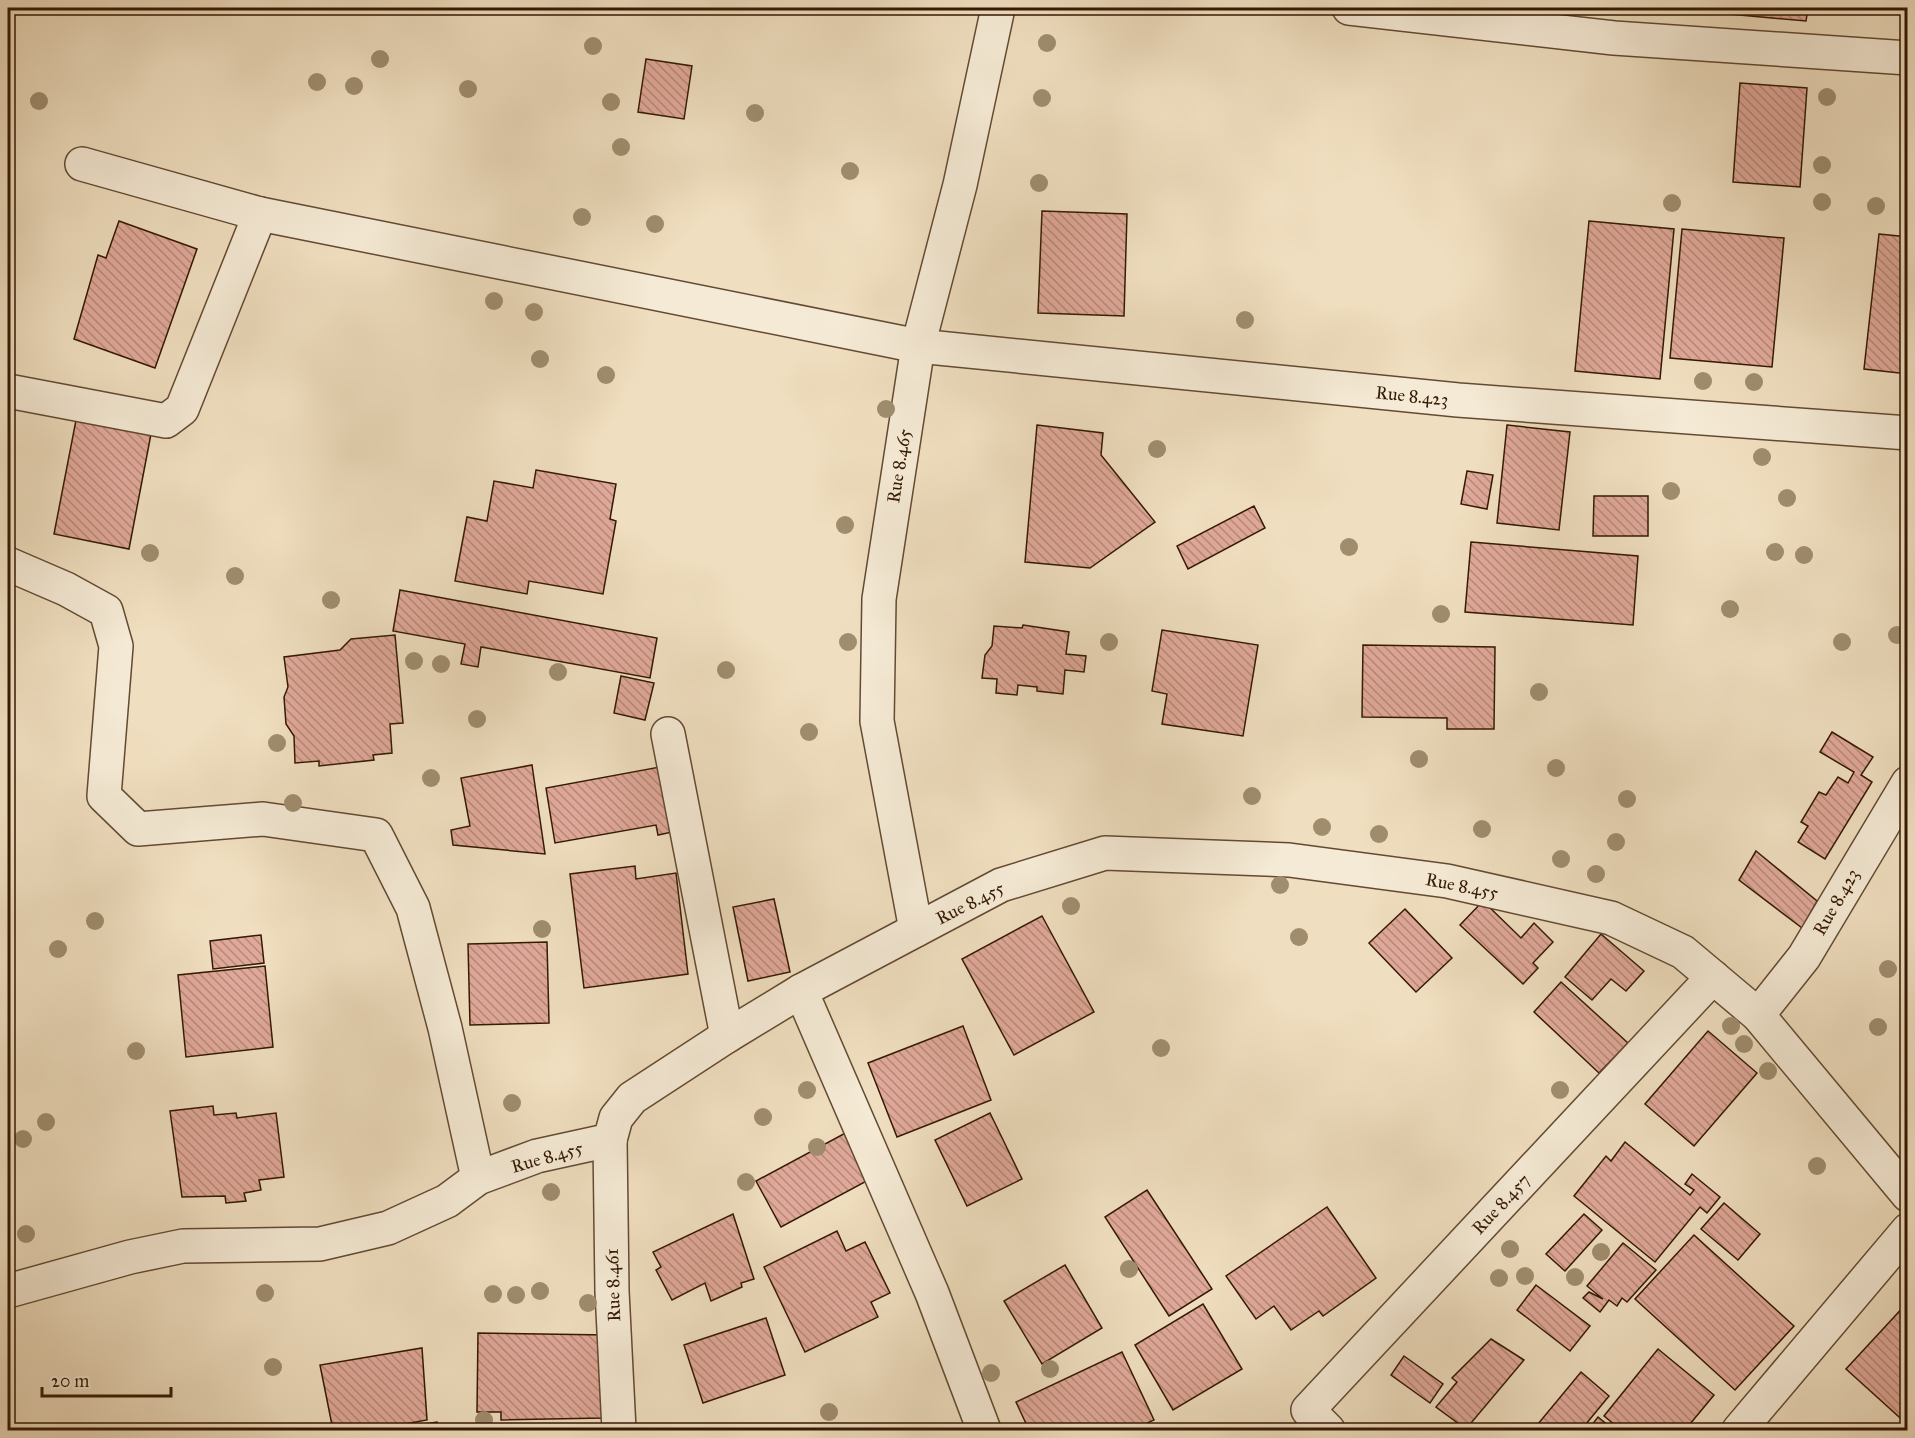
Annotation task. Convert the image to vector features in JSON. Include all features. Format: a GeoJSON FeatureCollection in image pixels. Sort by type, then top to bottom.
{"type":"FeatureCollection","features":[{"type":"Feature","properties":{"kind":"street","name":"Rue 8.465"},"geometry":{"type":"LineString","coordinates":[[916,930],[878,721],[879,599],[918,346],[960,185],[998,8]]}},
{"type":"Feature","properties":{"kind":"street"},"geometry":{"type":"LineString","coordinates":[[1349,8],[1614,38],[1908,58]]}},
{"type":"Feature","properties":{"kind":"street","name":"Rue 8.423"},"geometry":{"type":"LineString","coordinates":[[82,164],[260,214],[918,346],[1458,400],[1908,433]]}},
{"type":"Feature","properties":{"kind":"street"},"geometry":{"type":"LineString","coordinates":[[8,391],[166,421],[182,410],[260,214]]}},
{"type":"Feature","properties":{"kind":"street"},"geometry":{"type":"LineString","coordinates":[[8,564],[66,588],[106,611],[116,646],[104,796],[138,829],[263,819],[376,835],[413,908],[445,1028],[478,1178]]}},
{"type":"Feature","properties":{"kind":"street"},"geometry":{"type":"LineString","coordinates":[[668,734],[727,1036]]}},
{"type":"Feature","properties":{"kind":"street","name":"Rue 8.423"},"geometry":{"type":"LineString","coordinates":[[1758,1015],[1804,957],[1908,783]]}},
{"type":"Feature","properties":{"kind":"street","name":"Rue 8.455"},"geometry":{"type":"LineString","coordinates":[[8,1291],[130,1257],[183,1246],[320,1244],[388,1228],[447,1201],[478,1178],[537,1156],[610,1140],[616,1118],[632,1098],[801,991],[1001,885],[1106,853],[1289,860],[1447,881],[1611,918],[1683,952],[1758,1015],[1908,1195]]}},
{"type":"Feature","properties":{"kind":"street","name":"Rue 8.457"},"geometry":{"type":"LineString","coordinates":[[1328,1431],[1308,1410],[1713,977]]}},
{"type":"Feature","properties":{"kind":"street"},"geometry":{"type":"LineString","coordinates":[[801,991],[932,1293],[984,1431]]}},
{"type":"Feature","properties":{"kind":"street","name":"Rue 8.461"},"geometry":{"type":"LineString","coordinates":[[610,1140],[612,1291],[619,1431]]}},
{"type":"Feature","properties":{"kind":"street"},"geometry":{"type":"LineString","coordinates":[[1739,1431],[1908,1230]]}},
{"type":"Feature","properties":{"kind":"building"},"geometry":{"type":"Polygon","coordinates":[[[1729,8],[1808,8],[1806,21],[1729,14],[1729,8]]]}},
{"type":"Feature","properties":{"kind":"building"},"geometry":{"type":"Polygon","coordinates":[[[646,59],[692,66],[684,119],[638,112],[646,59]]]}},
{"type":"Feature","properties":{"kind":"building"},"geometry":{"type":"Polygon","coordinates":[[[1740,83],[1807,88],[1800,187],[1733,182],[1740,83]]]}},
{"type":"Feature","properties":{"kind":"building"},"geometry":{"type":"Polygon","coordinates":[[[1042,211],[1127,214],[1124,316],[1038,313],[1042,211]]]}},
{"type":"Feature","properties":{"kind":"building"},"geometry":{"type":"Polygon","coordinates":[[[119,221],[197,249],[155,368],[74,339],[98,255],[106,258],[119,221]]]}},
{"type":"Feature","properties":{"kind":"building"},"geometry":{"type":"Polygon","coordinates":[[[1589,221],[1674,229],[1660,379],[1575,371],[1589,221]]]}},
{"type":"Feature","properties":{"kind":"building"},"geometry":{"type":"Polygon","coordinates":[[[1682,229],[1784,238],[1772,367],[1670,358],[1682,229]]]}},
{"type":"Feature","properties":{"kind":"building"},"geometry":{"type":"Polygon","coordinates":[[[1879,234],[1908,237],[1908,374],[1864,369],[1879,234]]]}},
{"type":"Feature","properties":{"kind":"building"},"geometry":{"type":"Polygon","coordinates":[[[76,420],[151,434],[129,549],[54,534],[76,420]]]}},
{"type":"Feature","properties":{"kind":"building"},"geometry":{"type":"Polygon","coordinates":[[[1037,425],[1103,433],[1101,455],[1155,522],[1090,568],[1025,562],[1037,425]]]}},
{"type":"Feature","properties":{"kind":"building"},"geometry":{"type":"Polygon","coordinates":[[[1507,425],[1570,432],[1559,530],[1497,523],[1507,425]]]}},
{"type":"Feature","properties":{"kind":"building"},"geometry":{"type":"Polygon","coordinates":[[[536,470],[616,484],[610,519],[616,521],[603,594],[529,581],[527,594],[455,581],[467,517],[487,521],[494,481],[533,488],[536,470]]]}},
{"type":"Feature","properties":{"kind":"building"},"geometry":{"type":"Polygon","coordinates":[[[1467,471],[1493,475],[1487,509],[1461,504],[1467,471]]]}},
{"type":"Feature","properties":{"kind":"building"},"geometry":{"type":"Polygon","coordinates":[[[1594,496],[1648,496],[1648,536],[1593,536],[1594,496]]]}},
{"type":"Feature","properties":{"kind":"building"},"geometry":{"type":"Polygon","coordinates":[[[1254,506],[1265,528],[1188,569],[1177,546],[1254,506]]]}},
{"type":"Feature","properties":{"kind":"building"},"geometry":{"type":"Polygon","coordinates":[[[1471,542],[1638,556],[1633,625],[1465,612],[1471,542]]]}},
{"type":"Feature","properties":{"kind":"building"},"geometry":{"type":"Polygon","coordinates":[[[400,590],[657,638],[650,678],[481,647],[478,667],[461,664],[465,644],[393,631],[400,590]]]}},
{"type":"Feature","properties":{"kind":"building"},"geometry":{"type":"Polygon","coordinates":[[[1023,625],[1069,632],[1066,654],[1086,656],[1084,672],[1065,670],[1063,694],[1037,691],[1037,687],[1018,685],[1017,695],[996,693],[997,679],[982,678],[985,655],[992,646],[994,626],[1022,628],[1023,625]]]}},
{"type":"Feature","properties":{"kind":"building"},"geometry":{"type":"Polygon","coordinates":[[[1162,630],[1258,645],[1243,736],[1162,724],[1167,694],[1152,691],[1162,630]]]}},
{"type":"Feature","properties":{"kind":"building"},"geometry":{"type":"Polygon","coordinates":[[[395,635],[403,723],[390,724],[392,753],[373,755],[374,760],[319,766],[319,761],[295,763],[294,736],[286,724],[284,697],[288,687],[284,657],[340,650],[351,639],[395,635]]]}},
{"type":"Feature","properties":{"kind":"building"},"geometry":{"type":"Polygon","coordinates":[[[1363,645],[1495,647],[1494,729],[1447,729],[1447,718],[1362,717],[1363,645]]]}},
{"type":"Feature","properties":{"kind":"building"},"geometry":{"type":"Polygon","coordinates":[[[621,676],[654,683],[645,720],[614,713],[621,676]]]}},
{"type":"Feature","properties":{"kind":"building"},"geometry":{"type":"Polygon","coordinates":[[[1832,732],[1873,757],[1861,775],[1872,782],[1825,859],[1798,842],[1808,826],[1801,822],[1819,792],[1826,795],[1838,777],[1848,783],[1854,772],[1820,752],[1832,732]]]}},
{"type":"Feature","properties":{"kind":"building"},"geometry":{"type":"Polygon","coordinates":[[[532,765],[545,854],[453,845],[451,830],[470,826],[461,778],[532,765]]]}},
{"type":"Feature","properties":{"kind":"building"},"geometry":{"type":"Polygon","coordinates":[[[665,766],[677,831],[658,835],[656,825],[555,843],[546,788],[665,766]]]}},
{"type":"Feature","properties":{"kind":"building"},"geometry":{"type":"Polygon","coordinates":[[[1756,851],[1817,901],[1802,928],[1739,880],[1756,851]]]}},
{"type":"Feature","properties":{"kind":"building"},"geometry":{"type":"Polygon","coordinates":[[[635,866],[636,879],[676,873],[688,974],[584,988],[570,874],[635,866]]]}},
{"type":"Feature","properties":{"kind":"building"},"geometry":{"type":"Polygon","coordinates":[[[774,899],[790,972],[748,981],[733,907],[774,899]]]}},
{"type":"Feature","properties":{"kind":"building"},"geometry":{"type":"Polygon","coordinates":[[[1483,901],[1521,938],[1534,923],[1553,942],[1533,963],[1538,968],[1523,984],[1460,925],[1483,901]]]}},
{"type":"Feature","properties":{"kind":"building"},"geometry":{"type":"Polygon","coordinates":[[[1405,909],[1452,958],[1416,992],[1369,943],[1405,909]]]}},
{"type":"Feature","properties":{"kind":"building"},"geometry":{"type":"Polygon","coordinates":[[[1042,916],[1094,1012],[1014,1055],[962,959],[1042,916]]]}},
{"type":"Feature","properties":{"kind":"building"},"geometry":{"type":"Polygon","coordinates":[[[1601,934],[1644,971],[1626,991],[1611,979],[1592,1000],[1565,977],[1601,934]]]}},
{"type":"Feature","properties":{"kind":"building"},"geometry":{"type":"Polygon","coordinates":[[[261,935],[264,963],[213,969],[210,941],[261,935]]]}},
{"type":"Feature","properties":{"kind":"building"},"geometry":{"type":"Polygon","coordinates":[[[547,942],[549,1023],[470,1025],[468,944],[547,942]]]}},
{"type":"Feature","properties":{"kind":"building"},"geometry":{"type":"Polygon","coordinates":[[[265,966],[273,1047],[186,1057],[178,975],[265,966]]]}},
{"type":"Feature","properties":{"kind":"building"},"geometry":{"type":"Polygon","coordinates":[[[1561,982],[1628,1043],[1599,1073],[1534,1012],[1561,982]]]}},
{"type":"Feature","properties":{"kind":"building"},"geometry":{"type":"Polygon","coordinates":[[[963,1026],[991,1100],[897,1137],[868,1063],[963,1026]]]}},
{"type":"Feature","properties":{"kind":"building"},"geometry":{"type":"Polygon","coordinates":[[[1708,1031],[1757,1073],[1694,1146],[1645,1104],[1708,1031]]]}},
{"type":"Feature","properties":{"kind":"building"},"geometry":{"type":"Polygon","coordinates":[[[213,1106],[214,1115],[236,1113],[237,1118],[276,1113],[284,1177],[259,1180],[261,1190],[244,1193],[246,1201],[226,1203],[225,1196],[182,1197],[170,1111],[213,1106]]]}},
{"type":"Feature","properties":{"kind":"building"},"geometry":{"type":"Polygon","coordinates":[[[990,1113],[1022,1179],[967,1206],[935,1140],[990,1113]]]}},
{"type":"Feature","properties":{"kind":"building"},"geometry":{"type":"Polygon","coordinates":[[[851,1130],[876,1176],[781,1227],[756,1181],[851,1130]]]}},
{"type":"Feature","properties":{"kind":"building"},"geometry":{"type":"Polygon","coordinates":[[[1625,1142],[1690,1195],[1694,1190],[1685,1184],[1692,1174],[1720,1197],[1707,1213],[1700,1207],[1655,1262],[1574,1196],[1606,1156],[1611,1161],[1625,1142]]]}},
{"type":"Feature","properties":{"kind":"building"},"geometry":{"type":"Polygon","coordinates":[[[1147,1190],[1212,1289],[1169,1316],[1105,1217],[1147,1190]]]}},
{"type":"Feature","properties":{"kind":"building"},"geometry":{"type":"Polygon","coordinates":[[[1724,1203],[1760,1234],[1738,1260],[1701,1229],[1724,1203]]]}},
{"type":"Feature","properties":{"kind":"building"},"geometry":{"type":"Polygon","coordinates":[[[1327,1207],[1376,1278],[1323,1316],[1319,1311],[1291,1330],[1274,1306],[1256,1319],[1226,1276],[1327,1207]]]}},
{"type":"Feature","properties":{"kind":"building"},"geometry":{"type":"Polygon","coordinates":[[[733,1214],[754,1279],[741,1283],[742,1287],[711,1301],[705,1283],[672,1300],[656,1270],[661,1267],[653,1252],[733,1214]]]}},
{"type":"Feature","properties":{"kind":"building"},"geometry":{"type":"Polygon","coordinates":[[[1584,1214],[1602,1230],[1565,1271],[1546,1254],[1584,1214]]]}},
{"type":"Feature","properties":{"kind":"building"},"geometry":{"type":"Polygon","coordinates":[[[837,1231],[846,1251],[865,1242],[890,1293],[871,1302],[878,1317],[805,1352],[764,1267],[837,1231]]]}},
{"type":"Feature","properties":{"kind":"building"},"geometry":{"type":"Polygon","coordinates":[[[1694,1235],[1794,1326],[1735,1390],[1635,1299],[1694,1235]]]}},
{"type":"Feature","properties":{"kind":"building"},"geometry":{"type":"Polygon","coordinates":[[[1623,1243],[1656,1270],[1627,1302],[1622,1298],[1617,1306],[1609,1300],[1600,1312],[1583,1298],[1589,1292],[1603,1299],[1587,1286],[1623,1243]]]}},
{"type":"Feature","properties":{"kind":"building"},"geometry":{"type":"Polygon","coordinates":[[[1065,1265],[1102,1328],[1042,1364],[1004,1301],[1065,1265]]]}},
{"type":"Feature","properties":{"kind":"building"},"geometry":{"type":"Polygon","coordinates":[[[1536,1285],[1590,1326],[1570,1351],[1517,1310],[1536,1285]]]}},
{"type":"Feature","properties":{"kind":"building"},"geometry":{"type":"Polygon","coordinates":[[[1908,1302],[1908,1425],[1846,1369],[1908,1302]]]}},
{"type":"Feature","properties":{"kind":"building"},"geometry":{"type":"Polygon","coordinates":[[[1203,1304],[1242,1369],[1173,1410],[1135,1345],[1203,1304]]]}},
{"type":"Feature","properties":{"kind":"building"},"geometry":{"type":"Polygon","coordinates":[[[766,1318],[785,1375],[703,1403],[684,1345],[766,1318]]]}},
{"type":"Feature","properties":{"kind":"building"},"geometry":{"type":"Polygon","coordinates":[[[478,1333],[607,1335],[604,1418],[501,1420],[501,1412],[477,1412],[478,1333]]]}},
{"type":"Feature","properties":{"kind":"building"},"geometry":{"type":"Polygon","coordinates":[[[1491,1339],[1524,1360],[1466,1429],[1436,1407],[1457,1382],[1452,1378],[1491,1339]]]}},
{"type":"Feature","properties":{"kind":"building"},"geometry":{"type":"Polygon","coordinates":[[[422,1348],[427,1420],[371,1430],[333,1430],[320,1365],[422,1348]]]}},
{"type":"Feature","properties":{"kind":"building"},"geometry":{"type":"Polygon","coordinates":[[[1658,1349],[1714,1395],[1685,1430],[1621,1430],[1604,1416],[1658,1349]]]}},
{"type":"Feature","properties":{"kind":"building"},"geometry":{"type":"Polygon","coordinates":[[[1122,1352],[1154,1420],[1132,1430],[1029,1430],[1016,1402],[1122,1352]]]}},
{"type":"Feature","properties":{"kind":"building"},"geometry":{"type":"Polygon","coordinates":[[[1404,1356],[1443,1384],[1430,1403],[1391,1375],[1404,1356]]]}},
{"type":"Feature","properties":{"kind":"building"},"geometry":{"type":"Polygon","coordinates":[[[1581,1372],[1609,1396],[1581,1430],[1533,1430],[1581,1372]]]}},
{"type":"Feature","properties":{"kind":"building"},"geometry":{"type":"Polygon","coordinates":[[[1598,1417],[1614,1430],[1588,1430],[1598,1417]]]}},
{"type":"Feature","properties":{"kind":"building"},"geometry":{"type":"Polygon","coordinates":[[[437,1422],[439,1430],[383,1430],[437,1422]]]}}]}
